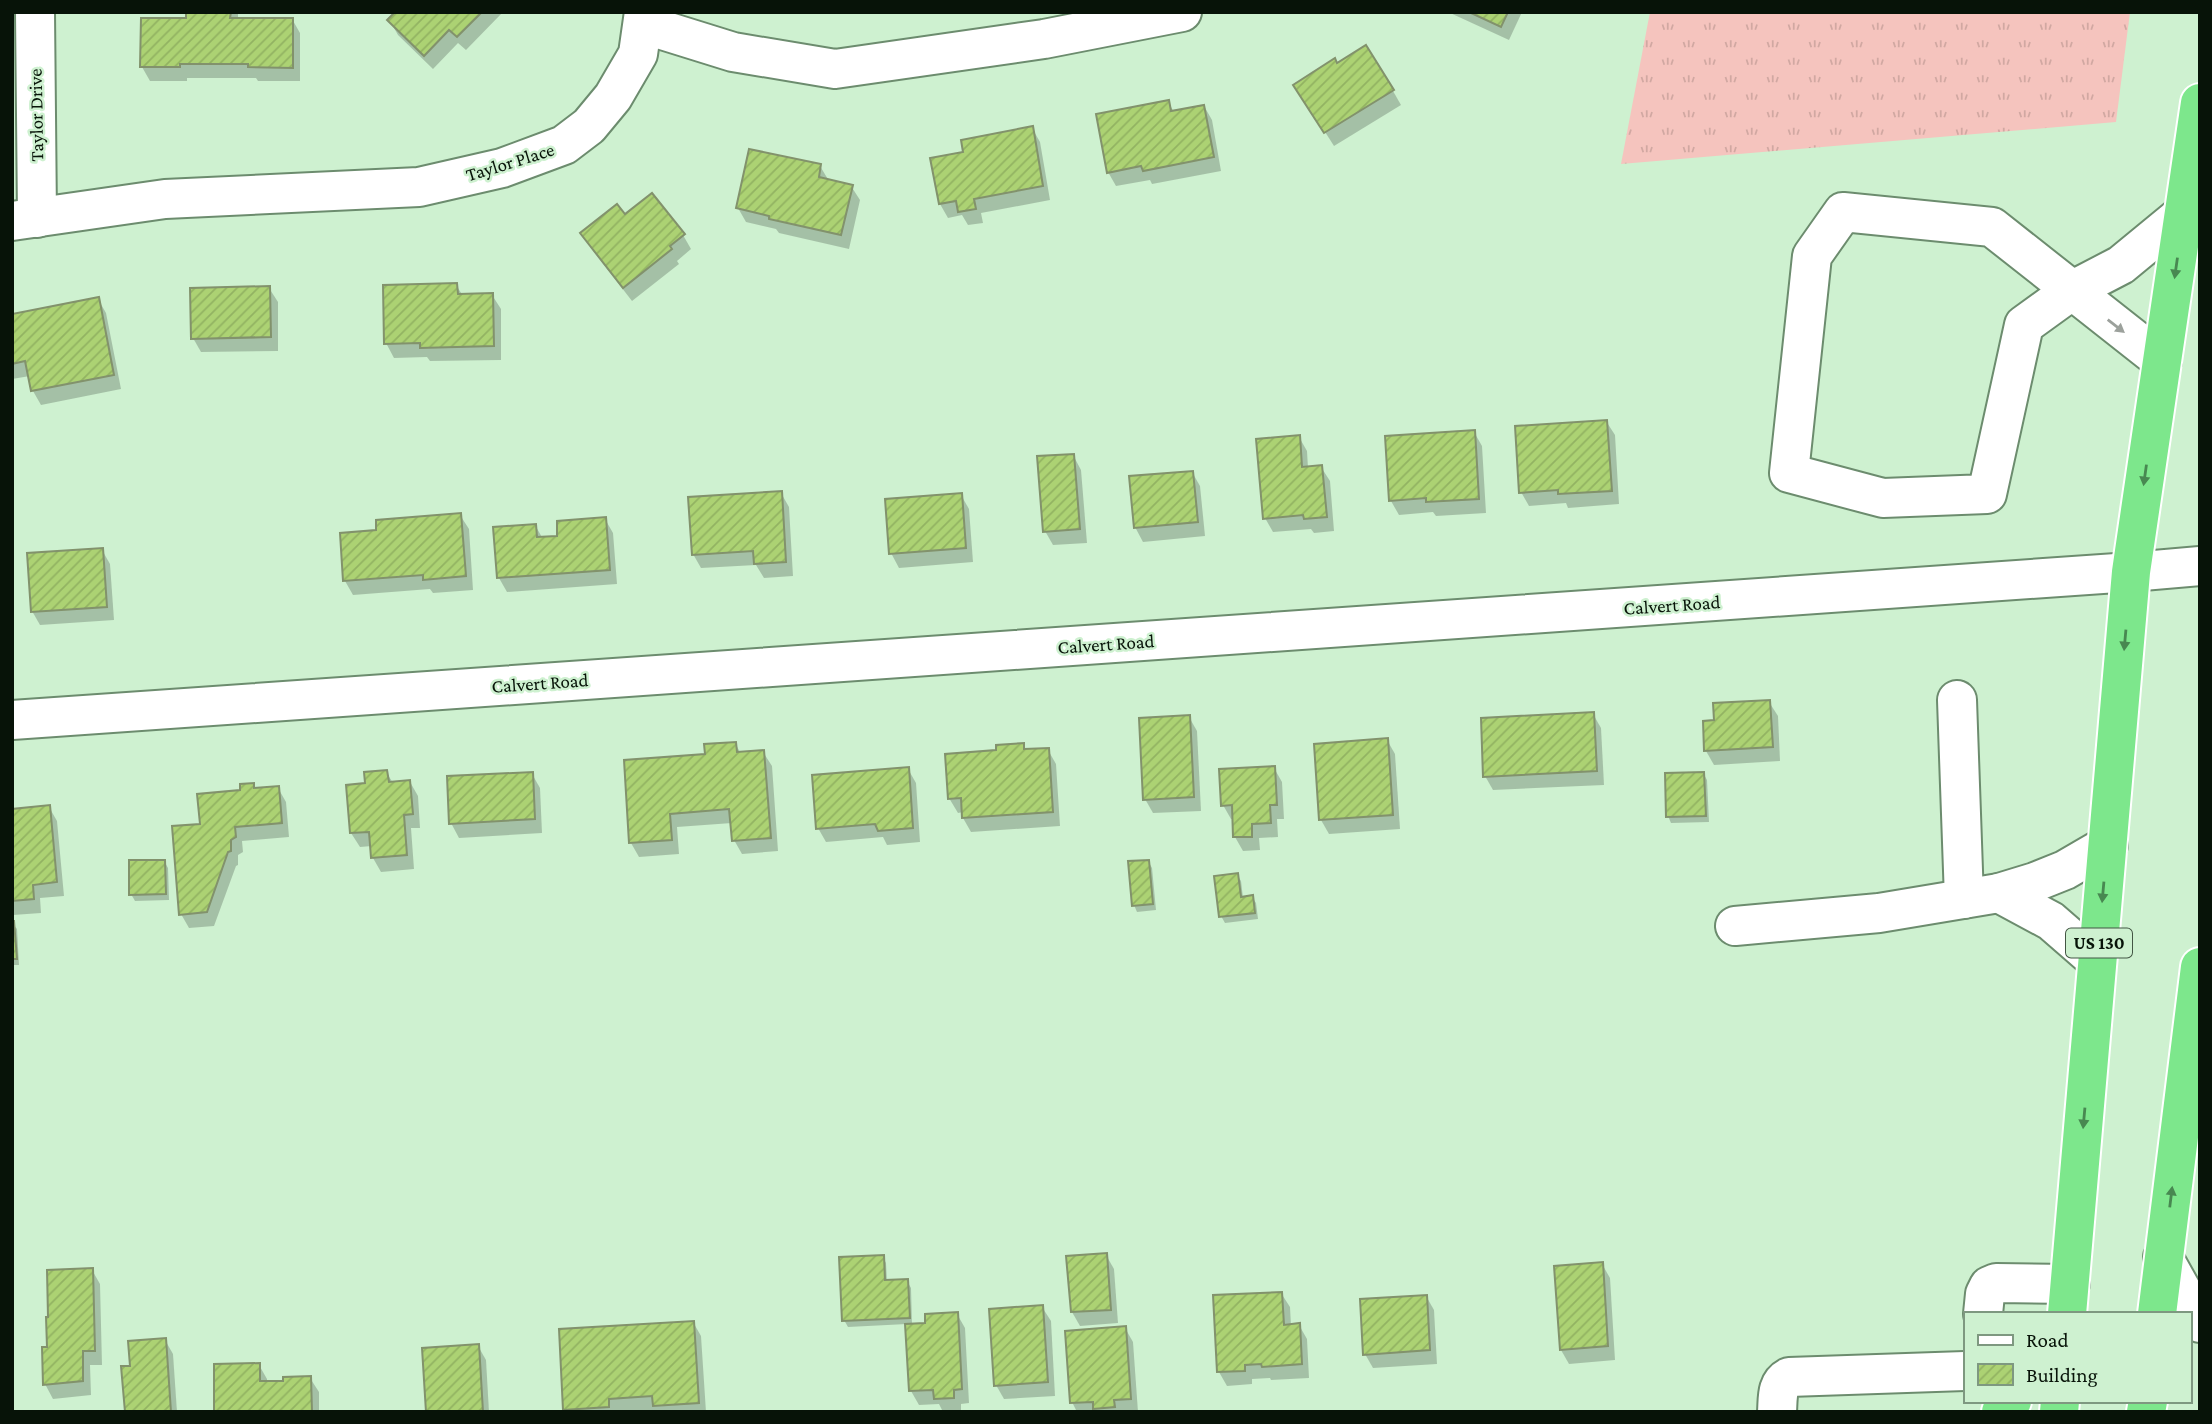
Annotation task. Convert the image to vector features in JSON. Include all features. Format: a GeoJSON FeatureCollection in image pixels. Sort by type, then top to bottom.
{"type":"FeatureCollection","features":[{"type":"Feature","properties":{"kind":"highway","name":"US 130"},"geometry":{"type":"LineString","coordinates":[[2068,1306],[2131,572],[2200,103]]}},
{"type":"Feature","properties":{"kind":"highway"},"geometry":{"type":"LineString","coordinates":[[2157,1312],[2200,967]]}},
{"type":"Feature","properties":{"kind":"street","name":"Taylor Drive"},"geometry":{"type":"LineString","coordinates":[[25,220],[35,12]]}},
{"type":"Feature","properties":{"kind":"street","name":"Taylor Place"},"geometry":{"type":"LineString","coordinates":[[25,220],[165,199],[419,187],[502,168],[564,145],[589,126],[613,97],[638,54],[643,18],[733,52],[835,69],[1044,39],[1181,12]]}},
{"type":"Feature","properties":{"kind":"street"},"geometry":{"type":"LineString","coordinates":[[2162,361],[2071,291],[1992,227],[1843,212],[1812,256],[1789,473],[1883,498],[1987,494],[2024,325],[2071,291],[2121,265],[2183,214]]}},
{"type":"Feature","properties":{"kind":"street","name":"Calvert Road"},"geometry":{"type":"LineString","coordinates":[[12,720],[2200,566]]}},
{"type":"Feature","properties":{"kind":"street"},"geometry":{"type":"LineString","coordinates":[[1957,700],[1982,896]]}},
{"type":"Feature","properties":{"kind":"street"},"geometry":{"type":"LineString","coordinates":[[1735,926],[1879,913],[1982,896],[2035,882],[2065,870],[2108,845]]}},
{"type":"Feature","properties":{"kind":"street"},"geometry":{"type":"LineString","coordinates":[[1982,896],[2051,922],[2097,961]]}},
{"type":"Feature","properties":{"kind":"street"},"geometry":{"type":"LineString","coordinates":[[2163,1256],[2200,1322]]}},
{"type":"Feature","properties":{"kind":"street"},"geometry":{"type":"LineString","coordinates":[[1983,1312],[1985,1294],[1989,1286],[1996,1283],[2068,1306]]}},
{"type":"Feature","properties":{"kind":"street"},"geometry":{"type":"LineString","coordinates":[[1777,1412],[1779,1388],[1783,1380],[1789,1377],[1964,1371]]}},
{"type":"Feature","properties":{"kind":"green space"},"geometry":{"type":"Polygon","coordinates":[[[1650,12],[2130,12],[2116,122],[1621,164],[1650,12]]]}},
{"type":"Feature","properties":{"kind":"building"},"geometry":{"type":"Polygon","coordinates":[[[186,12],[231,12],[230,18],[293,18],[293,68],[248,67],[248,64],[140,67],[141,18],[186,18],[186,12]]]}},
{"type":"Feature","properties":{"kind":"building"},"geometry":{"type":"Polygon","coordinates":[[[395,12],[482,12],[457,37],[449,30],[424,56],[387,20],[395,12]]]}},
{"type":"Feature","properties":{"kind":"building"},"geometry":{"type":"Polygon","coordinates":[[[1469,12],[1508,12],[1501,27],[1469,12]]]}},
{"type":"Feature","properties":{"kind":"building"},"geometry":{"type":"Polygon","coordinates":[[[1366,45],[1394,90],[1324,133],[1293,85],[1335,58],[1337,63],[1366,45]]]}},
{"type":"Feature","properties":{"kind":"building"},"geometry":{"type":"Polygon","coordinates":[[[1169,100],[1171,111],[1204,105],[1214,157],[1143,171],[1141,166],[1107,173],[1096,114],[1169,100]]]}},
{"type":"Feature","properties":{"kind":"building"},"geometry":{"type":"Polygon","coordinates":[[[1033,126],[1043,186],[974,199],[976,209],[958,212],[956,201],[939,204],[930,158],[963,152],[961,140],[1033,126]]]}},
{"type":"Feature","properties":{"kind":"building"},"geometry":{"type":"Polygon","coordinates":[[[749,149],[821,164],[819,177],[853,185],[841,235],[769,219],[769,216],[736,208],[749,149]]]}},
{"type":"Feature","properties":{"kind":"building"},"geometry":{"type":"Polygon","coordinates":[[[652,193],[685,234],[670,246],[672,249],[623,288],[580,233],[617,204],[625,214],[652,193]]]}},
{"type":"Feature","properties":{"kind":"building"},"geometry":{"type":"Polygon","coordinates":[[[457,283],[458,294],[493,293],[494,346],[420,348],[420,343],[384,344],[383,285],[457,283]]]}},
{"type":"Feature","properties":{"kind":"building"},"geometry":{"type":"Polygon","coordinates":[[[270,286],[271,337],[191,339],[190,288],[270,286]]]}},
{"type":"Feature","properties":{"kind":"building"},"geometry":{"type":"Polygon","coordinates":[[[99,297],[114,375],[31,391],[25,361],[12,364],[12,314],[99,297]]]}},
{"type":"Feature","properties":{"kind":"building"},"geometry":{"type":"Polygon","coordinates":[[[1607,420],[1612,491],[1558,494],[1558,490],[1519,493],[1515,426],[1607,420]]]}},
{"type":"Feature","properties":{"kind":"building"},"geometry":{"type":"Polygon","coordinates":[[[1475,430],[1479,499],[1426,502],[1426,498],[1389,501],[1385,436],[1475,430]]]}},
{"type":"Feature","properties":{"kind":"building"},"geometry":{"type":"Polygon","coordinates":[[[1300,435],[1302,467],[1322,465],[1327,517],[1304,519],[1303,515],[1263,519],[1256,439],[1300,435]]]}},
{"type":"Feature","properties":{"kind":"building"},"geometry":{"type":"Polygon","coordinates":[[[1074,454],[1080,529],[1043,532],[1037,456],[1074,454]]]}},
{"type":"Feature","properties":{"kind":"building"},"geometry":{"type":"Polygon","coordinates":[[[1193,471],[1198,522],[1134,528],[1129,476],[1193,471]]]}},
{"type":"Feature","properties":{"kind":"building"},"geometry":{"type":"Polygon","coordinates":[[[782,491],[786,562],[754,564],[753,551],[692,555],[688,497],[782,491]]]}},
{"type":"Feature","properties":{"kind":"building"},"geometry":{"type":"Polygon","coordinates":[[[962,493],[966,548],[889,554],[885,499],[962,493]]]}},
{"type":"Feature","properties":{"kind":"building"},"geometry":{"type":"Polygon","coordinates":[[[461,513],[466,576],[423,580],[423,575],[343,581],[340,533],[376,530],[376,520],[461,513]]]}},
{"type":"Feature","properties":{"kind":"building"},"geometry":{"type":"Polygon","coordinates":[[[606,517],[610,570],[497,578],[493,527],[536,524],[537,537],[557,536],[557,521],[606,517]]]}},
{"type":"Feature","properties":{"kind":"building"},"geometry":{"type":"Polygon","coordinates":[[[103,548],[107,607],[31,612],[27,553],[103,548]]]}},
{"type":"Feature","properties":{"kind":"building"},"geometry":{"type":"Polygon","coordinates":[[[1770,700],[1773,747],[1704,751],[1703,721],[1714,720],[1713,703],[1770,700]]]}},
{"type":"Feature","properties":{"kind":"building"},"geometry":{"type":"Polygon","coordinates":[[[1594,712],[1597,771],[1483,777],[1481,718],[1594,712]]]}},
{"type":"Feature","properties":{"kind":"building"},"geometry":{"type":"Polygon","coordinates":[[[1190,715],[1194,797],[1143,800],[1139,718],[1190,715]]]}},
{"type":"Feature","properties":{"kind":"building"},"geometry":{"type":"Polygon","coordinates":[[[1388,738],[1393,815],[1319,820],[1314,744],[1388,738]]]}},
{"type":"Feature","properties":{"kind":"building"},"geometry":{"type":"Polygon","coordinates":[[[736,742],[737,752],[764,750],[771,838],[732,841],[729,809],[670,814],[672,840],[629,843],[624,760],[705,754],[704,744],[736,742]]]}},
{"type":"Feature","properties":{"kind":"building"},"geometry":{"type":"Polygon","coordinates":[[[1024,743],[1024,749],[1049,748],[1053,812],[962,818],[961,798],[948,799],[945,754],[996,750],[996,745],[1024,743]]]}},
{"type":"Feature","properties":{"kind":"building"},"geometry":{"type":"Polygon","coordinates":[[[1275,766],[1277,805],[1270,805],[1271,823],[1252,824],[1252,837],[1233,837],[1232,805],[1221,806],[1219,769],[1275,766]]]}},
{"type":"Feature","properties":{"kind":"building"},"geometry":{"type":"Polygon","coordinates":[[[909,767],[913,828],[878,831],[875,824],[816,829],[812,775],[909,767]]]}},
{"type":"Feature","properties":{"kind":"building"},"geometry":{"type":"Polygon","coordinates":[[[387,770],[389,782],[410,780],[413,814],[404,815],[407,855],[371,858],[369,832],[350,833],[346,785],[365,783],[364,772],[387,770]]]}},
{"type":"Feature","properties":{"kind":"building"},"geometry":{"type":"Polygon","coordinates":[[[533,772],[535,819],[449,824],[447,776],[533,772]]]}},
{"type":"Feature","properties":{"kind":"building"},"geometry":{"type":"Polygon","coordinates":[[[1704,772],[1706,816],[1666,817],[1665,773],[1704,772]]]}},
{"type":"Feature","properties":{"kind":"building"},"geometry":{"type":"Polygon","coordinates":[[[254,783],[254,788],[279,786],[282,823],[235,827],[236,837],[231,840],[231,851],[228,852],[207,912],[179,915],[172,826],[200,824],[197,794],[240,790],[240,784],[254,783]]]}},
{"type":"Feature","properties":{"kind":"building"},"geometry":{"type":"Polygon","coordinates":[[[50,805],[57,882],[33,885],[34,899],[12,901],[12,809],[50,805]]]}},
{"type":"Feature","properties":{"kind":"building"},"geometry":{"type":"Polygon","coordinates":[[[129,860],[165,860],[166,894],[129,895],[129,860]]]}},
{"type":"Feature","properties":{"kind":"building"},"geometry":{"type":"Polygon","coordinates":[[[1149,860],[1153,904],[1132,906],[1128,861],[1149,860]]]}},
{"type":"Feature","properties":{"kind":"building"},"geometry":{"type":"Polygon","coordinates":[[[1238,873],[1241,897],[1253,895],[1255,913],[1219,917],[1214,876],[1238,873]]]}},
{"type":"Feature","properties":{"kind":"building"},"geometry":{"type":"Polygon","coordinates":[[[14,921],[17,959],[12,959],[14,921]]]}},
{"type":"Feature","properties":{"kind":"building"},"geometry":{"type":"Polygon","coordinates":[[[1107,1253],[1111,1310],[1071,1312],[1066,1256],[1107,1253]]]}},
{"type":"Feature","properties":{"kind":"building"},"geometry":{"type":"Polygon","coordinates":[[[884,1255],[885,1280],[908,1279],[910,1318],[842,1321],[839,1257],[884,1255]]]}},
{"type":"Feature","properties":{"kind":"building"},"geometry":{"type":"Polygon","coordinates":[[[1603,1262],[1608,1346],[1560,1350],[1554,1266],[1603,1262]]]}},
{"type":"Feature","properties":{"kind":"building"},"geometry":{"type":"Polygon","coordinates":[[[93,1268],[95,1351],[83,1351],[83,1381],[43,1385],[42,1347],[47,1347],[47,1270],[93,1268]]]}},
{"type":"Feature","properties":{"kind":"building"},"geometry":{"type":"Polygon","coordinates":[[[1282,1292],[1284,1325],[1300,1323],[1302,1364],[1262,1367],[1261,1364],[1245,1365],[1245,1371],[1217,1372],[1213,1295],[1282,1292]]]}},
{"type":"Feature","properties":{"kind":"building"},"geometry":{"type":"Polygon","coordinates":[[[1427,1295],[1430,1350],[1363,1355],[1360,1299],[1427,1295]]]}},
{"type":"Feature","properties":{"kind":"building"},"geometry":{"type":"Polygon","coordinates":[[[1043,1305],[1048,1382],[994,1386],[989,1309],[1043,1305]]]}},
{"type":"Feature","properties":{"kind":"building"},"geometry":{"type":"Polygon","coordinates":[[[958,1312],[962,1389],[954,1390],[954,1398],[934,1399],[933,1390],[909,1391],[905,1324],[925,1323],[925,1314],[958,1312]]]}},
{"type":"Feature","properties":{"kind":"building"},"geometry":{"type":"Polygon","coordinates":[[[694,1321],[699,1403],[653,1406],[652,1396],[609,1399],[609,1407],[563,1410],[559,1329],[694,1321]]]}},
{"type":"Feature","properties":{"kind":"building"},"geometry":{"type":"Polygon","coordinates":[[[1126,1326],[1131,1399],[1114,1400],[1115,1407],[1093,1409],[1093,1402],[1070,1403],[1065,1331],[1126,1326]]]}},
{"type":"Feature","properties":{"kind":"building"},"geometry":{"type":"Polygon","coordinates":[[[166,1338],[171,1412],[125,1412],[121,1366],[130,1366],[128,1341],[166,1338]]]}},
{"type":"Feature","properties":{"kind":"building"},"geometry":{"type":"Polygon","coordinates":[[[479,1344],[483,1412],[426,1412],[422,1348],[479,1344]]]}},
{"type":"Feature","properties":{"kind":"building"},"geometry":{"type":"Polygon","coordinates":[[[260,1363],[260,1381],[283,1381],[283,1377],[311,1376],[312,1412],[214,1412],[214,1364],[260,1363]]]}}]}
